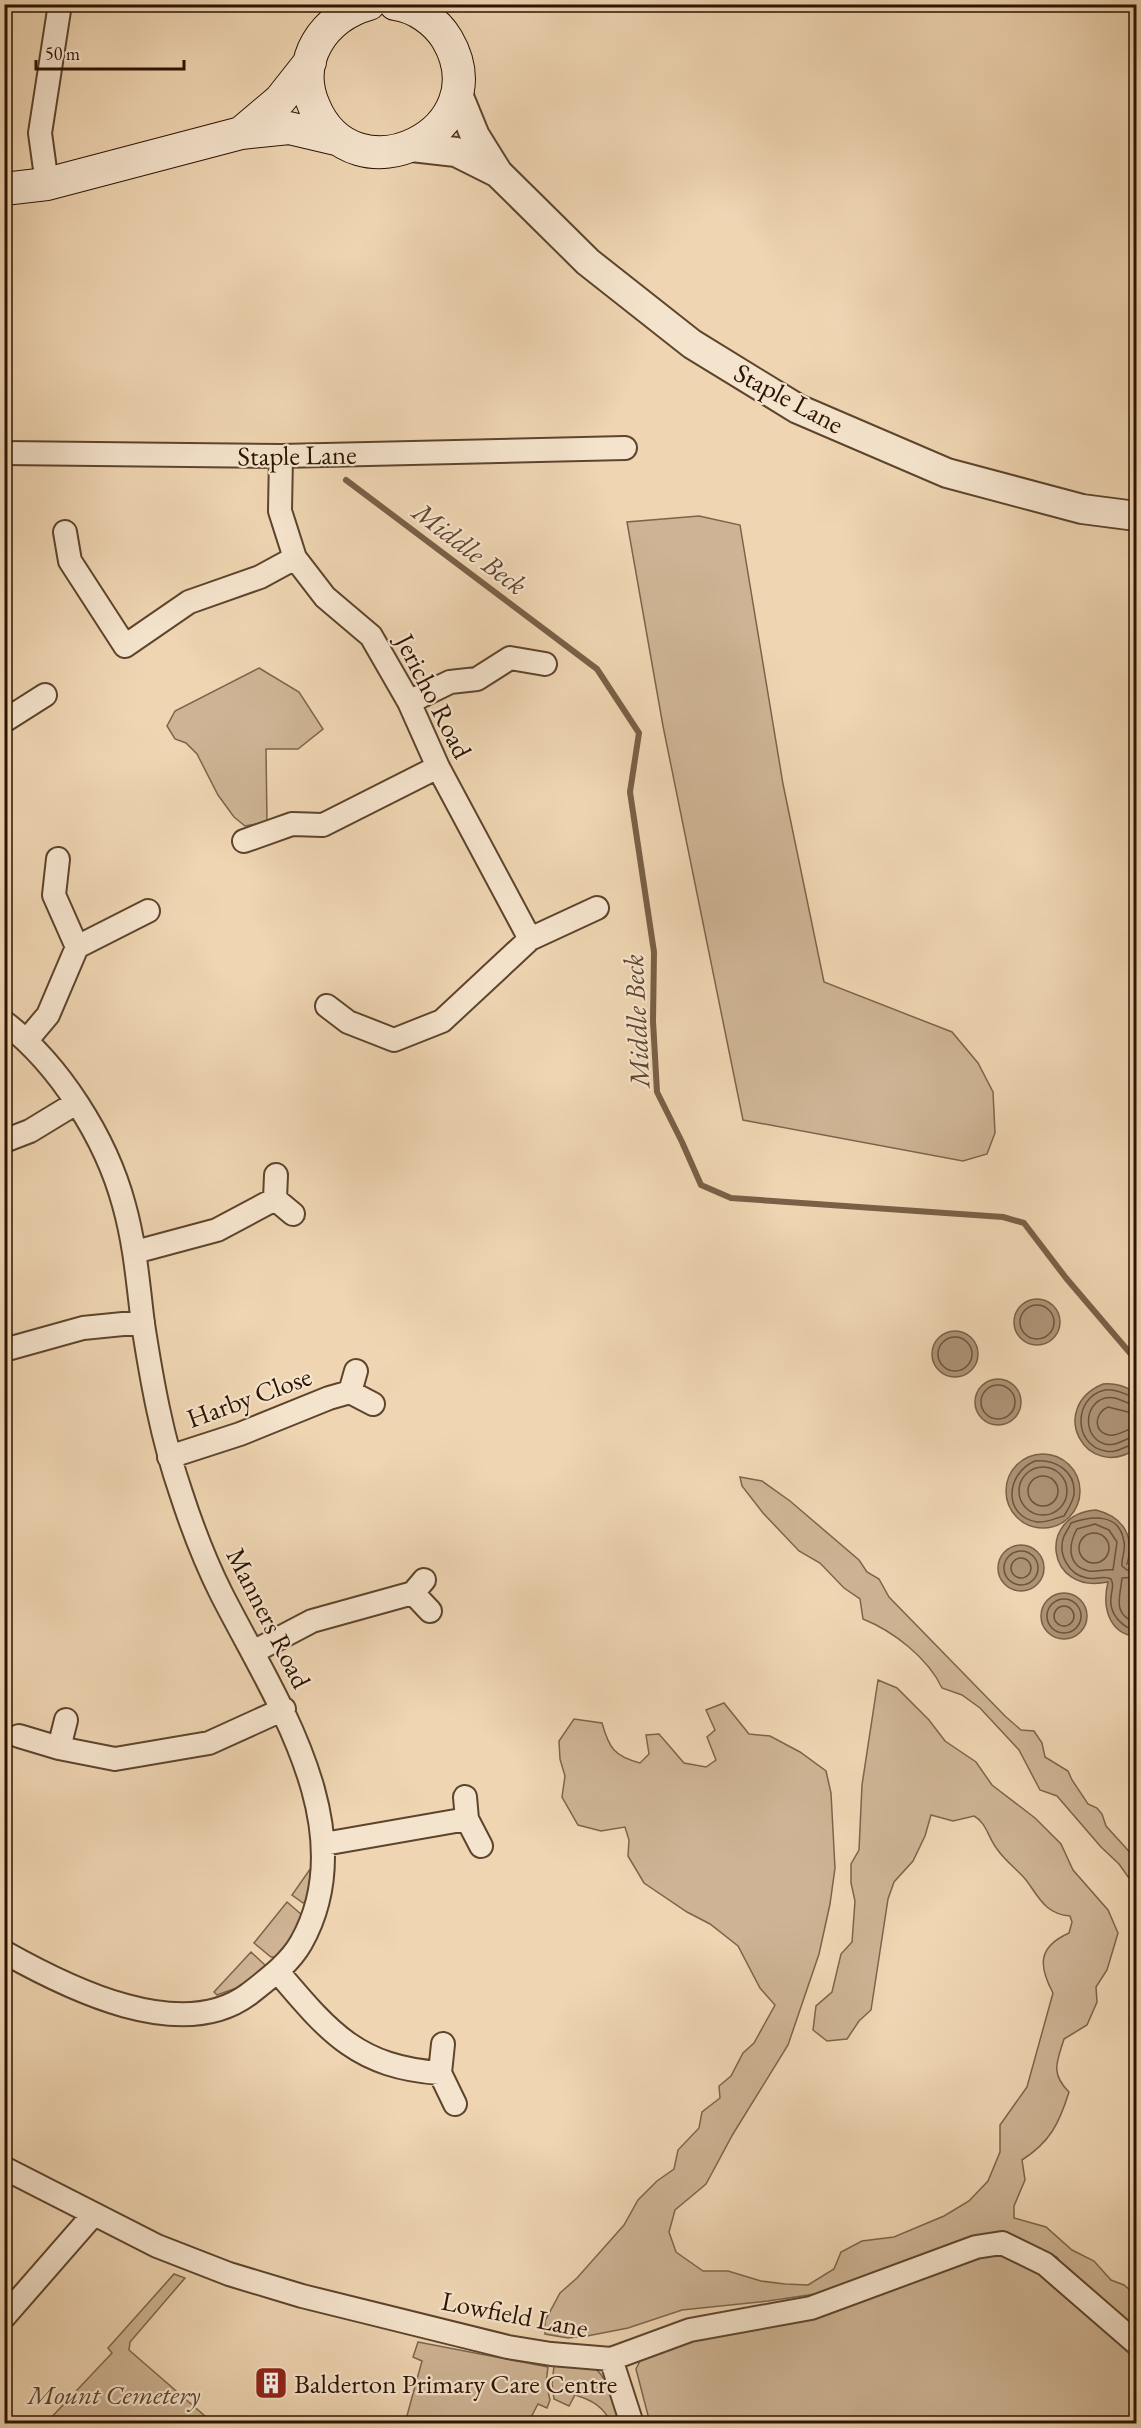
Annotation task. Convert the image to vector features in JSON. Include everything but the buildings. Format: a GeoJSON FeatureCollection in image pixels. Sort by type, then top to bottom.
{"type":"FeatureCollection","features":[{"type":"Feature","properties":{"kind":"main road"},"geometry":{"type":"LineString","coordinates":[[340,140],[320,118],[313,105],[309,91],[310,62],[314,48],[336,14],[343,14],[369,4]]}},
{"type":"Feature","properties":{"kind":"main road"},"geometry":{"type":"LineString","coordinates":[[4,189],[47,184],[241,133],[289,128],[340,140],[368,152],[398,152],[412,147],[437,130],[446,118],[457,92],[457,63],[449,43],[437,26],[406,6]]}},
{"type":"Feature","properties":{"kind":"main road"},"geometry":{"type":"LineString","coordinates":[[241,133],[280,100],[310,62]]}},
{"type":"Feature","properties":{"kind":"street"},"geometry":{"type":"LineString","coordinates":[[47,184],[40,134],[60,4]]}},
{"type":"Feature","properties":{"kind":"street","name":"Staple Lane"},"geometry":{"type":"LineString","coordinates":[[457,92],[475,136],[498,174],[588,262],[692,344],[798,409],[947,473],[1082,509],[1137,516]]}},
{"type":"Feature","properties":{"kind":"street","name":"Staple Lane"},"geometry":{"type":"LineString","coordinates":[[412,147],[456,152],[498,174]]}},
{"type":"Feature","properties":{"kind":"street","name":"Staple Lane"},"geometry":{"type":"LineString","coordinates":[[4,453],[281,456],[625,448]]}},
{"type":"Feature","properties":{"kind":"street","name":"Jericho Road"},"geometry":{"type":"LineString","coordinates":[[281,456],[280,511],[295,558],[325,597],[371,636],[408,702],[438,766],[530,939]]}},
{"type":"Feature","properties":{"kind":"street"},"geometry":{"type":"LineString","coordinates":[[65,532],[70,561],[130,655],[189,602],[260,578],[295,558]]}},
{"type":"Feature","properties":{"kind":"street"},"geometry":{"type":"LineString","coordinates":[[408,702],[450,682],[477,679],[510,657],[545,664]]}},
{"type":"Feature","properties":{"kind":"street"},"geometry":{"type":"LineString","coordinates":[[4,720],[45,695]]}},
{"type":"Feature","properties":{"kind":"street"},"geometry":{"type":"LineString","coordinates":[[244,841],[292,824],[323,825],[438,766]]}},
{"type":"Feature","properties":{"kind":"street"},"geometry":{"type":"LineString","coordinates":[[58,859],[54,895],[77,947]]}},
{"type":"Feature","properties":{"kind":"street"},"geometry":{"type":"LineString","coordinates":[[327,1006],[348,1022],[394,1040],[442,1021],[530,939],[597,908]]}},
{"type":"Feature","properties":{"kind":"street"},"geometry":{"type":"LineString","coordinates":[[27,1040],[48,1015],[77,947],[148,911]]}},
{"type":"Feature","properties":{"kind":"street","name":"Manners Road"},"geometry":{"type":"LineString","coordinates":[[4,1022],[27,1040],[53,1069],[76,1102],[103,1150],[123,1201],[135,1252],[157,1409],[169,1457],[195,1534],[220,1592],[284,1709],[312,1789],[324,1844],[320,1898],[301,1944],[278,1972],[243,1998],[222,2008],[191,2015],[153,2012],[107,2000],[58,1980],[4,1952]]}},
{"type":"Feature","properties":{"kind":"street"},"geometry":{"type":"LineString","coordinates":[[4,1141],[30,1131],[76,1102]]}},
{"type":"Feature","properties":{"kind":"street"},"geometry":{"type":"LineString","coordinates":[[275,1199],[276,1175]]}},
{"type":"Feature","properties":{"kind":"street"},"geometry":{"type":"LineString","coordinates":[[135,1252],[217,1230],[275,1199]]}},
{"type":"Feature","properties":{"kind":"street"},"geometry":{"type":"LineString","coordinates":[[275,1199],[293,1214]]}},
{"type":"Feature","properties":{"kind":"street"},"geometry":{"type":"LineString","coordinates":[[4,1350],[83,1328],[143,1322]]}},
{"type":"Feature","properties":{"kind":"street","name":"Harby Close"},"geometry":{"type":"LineString","coordinates":[[169,1457],[240,1434],[329,1398],[353,1381],[373,1404]]}},
{"type":"Feature","properties":{"kind":"street"},"geometry":{"type":"LineString","coordinates":[[253,1652],[312,1622],[418,1586],[430,1611]]}},
{"type":"Feature","properties":{"kind":"street"},"geometry":{"type":"LineString","coordinates":[[19,1736],[59,1748],[115,1759],[209,1743],[284,1709]]}},
{"type":"Feature","properties":{"kind":"street"},"geometry":{"type":"LineString","coordinates":[[59,1748],[66,1720]]}},
{"type":"Feature","properties":{"kind":"street"},"geometry":{"type":"LineString","coordinates":[[324,1844],[466,1808],[481,1846]]}},
{"type":"Feature","properties":{"kind":"street"},"geometry":{"type":"LineString","coordinates":[[278,1972],[322,2023],[343,2041],[369,2057],[389,2065],[411,2071],[440,2073]]}},
{"type":"Feature","properties":{"kind":"street"},"geometry":{"type":"LineString","coordinates":[[443,2044],[440,2073],[455,2104]]}},
{"type":"Feature","properties":{"kind":"street","name":"Lowfield Lane"},"geometry":{"type":"LineString","coordinates":[[4,2168],[93,2215],[177,2254],[229,2274],[302,2296],[519,2349],[611,2359],[690,2330],[811,2308],[976,2247],[1002,2242],[1045,2264],[1137,2343]]}},
{"type":"Feature","properties":{"kind":"street"},"geometry":{"type":"LineString","coordinates":[[4,2317],[93,2215]]}},
{"type":"Feature","properties":{"kind":"street"},"geometry":{"type":"LineString","coordinates":[[611,2359],[632,2424]]}},
{"type":"Feature","properties":{"kind":"green space"},"geometry":{"type":"Polygon","coordinates":[[[699,516],[740,525],[783,784],[824,982],[952,1032],[978,1063],[993,1092],[995,1133],[987,1154],[963,1161],[743,1120],[663,726],[627,522],[699,516]]]}},
{"type":"Feature","properties":{"kind":"green space"},"geometry":{"type":"Polygon","coordinates":[[[259,668],[299,692],[323,729],[298,749],[266,749],[267,822],[245,826],[234,817],[218,795],[197,754],[186,743],[175,739],[167,726],[175,711],[259,668]]]}},
{"type":"Feature","properties":{"kind":"green space"},"geometry":{"type":"Polygon","coordinates":[[[740,1477],[762,1481],[790,1501],[859,1560],[867,1572],[879,1579],[889,1597],[1005,1716],[1021,1730],[1034,1731],[1042,1743],[1045,1757],[1068,1771],[1088,1804],[1097,1808],[1106,1826],[1136,1859],[1136,1888],[1119,1864],[1101,1847],[1057,1796],[1040,1790],[1019,1750],[980,1708],[962,1695],[942,1688],[919,1656],[897,1638],[863,1619],[860,1599],[844,1588],[820,1563],[799,1551],[763,1513],[742,1486],[740,1477]]]}},
{"type":"Feature","properties":{"kind":"green space"},"geometry":{"type":"Polygon","coordinates":[[[878,1680],[897,1688],[929,1720],[945,1741],[976,1762],[992,1785],[1035,1818],[1061,1844],[1073,1870],[1108,1910],[1118,1933],[1107,1970],[1096,1987],[1097,2002],[1087,2025],[1064,2039],[1057,2061],[1057,2073],[1069,2092],[1057,2123],[1047,2139],[1022,2160],[1025,2180],[1014,2206],[1014,2218],[1046,2227],[1072,2250],[1094,2261],[1111,2280],[1124,2285],[1136,2295],[1136,2332],[1125,2318],[1110,2310],[1068,2274],[1057,2257],[1018,2239],[829,2292],[682,2310],[628,2328],[587,2336],[568,2338],[545,2334],[545,2321],[560,2293],[577,2278],[624,2225],[638,2200],[657,2181],[674,2169],[678,2150],[699,2128],[702,2112],[720,2098],[719,2086],[731,2076],[743,2053],[754,2043],[775,2005],[760,1988],[738,1946],[710,1924],[687,1912],[644,1883],[628,1856],[629,1840],[625,1827],[601,1831],[578,1825],[562,1797],[565,1776],[560,1759],[559,1741],[574,1719],[602,1723],[610,1745],[618,1754],[631,1760],[640,1763],[649,1754],[646,1735],[659,1734],[684,1763],[706,1767],[716,1760],[707,1737],[715,1730],[706,1710],[724,1703],[749,1734],[770,1736],[800,1752],[826,1771],[831,1793],[835,1868],[819,1954],[788,2045],[733,2134],[706,2184],[675,2210],[669,2232],[676,2252],[703,2271],[728,2271],[761,2281],[808,2285],[834,2269],[841,2252],[862,2241],[894,2237],[944,2216],[969,2201],[988,2181],[1000,2152],[1000,2125],[1027,2087],[1053,1993],[1043,1965],[1046,1951],[1051,1944],[1069,1933],[1072,1922],[1070,1916],[1054,1912],[1044,1904],[1026,1880],[1000,1853],[978,1819],[974,1816],[953,1821],[931,1815],[925,1836],[913,1861],[894,1882],[888,1899],[871,2010],[859,2021],[847,2039],[827,2041],[813,2030],[816,2006],[832,1992],[841,1954],[852,1942],[855,1901],[851,1883],[851,1864],[859,1850],[862,1785],[878,1680]]]}},
{"type":"Feature","properties":{"kind":"green space"},"geometry":{"type":"Polygon","coordinates":[[[313,1865],[307,1901],[303,1903],[292,1895],[313,1865]]]}},
{"type":"Feature","properties":{"kind":"green space"},"geometry":{"type":"Polygon","coordinates":[[[287,1902],[302,1915],[301,1923],[277,1957],[271,1957],[254,1943],[287,1902]]]}},
{"type":"Feature","properties":{"kind":"green space"},"geometry":{"type":"Polygon","coordinates":[[[251,1952],[266,1966],[265,1971],[242,1986],[217,1995],[214,1992],[251,1952]]]}},
{"type":"Feature","properties":{"kind":"green space"},"geometry":{"type":"Polygon","coordinates":[[[992,2252],[1016,2258],[1049,2277],[1136,2354],[1136,2423],[650,2423],[636,2369],[641,2359],[659,2351],[992,2252]]]}},
{"type":"Feature","properties":{"kind":"green space","name":"Mount Cemetery"},"geometry":{"type":"Polygon","coordinates":[[[174,2274],[185,2278],[130,2342],[129,2350],[213,2423],[46,2423],[112,2353],[108,2348],[174,2274]]]}},
{"type":"Feature","properties":{"kind":"green space"},"geometry":{"type":"Polygon","coordinates":[[[418,2342],[548,2367],[546,2383],[550,2400],[547,2408],[538,2404],[528,2423],[405,2423],[422,2361],[413,2357],[418,2342]]]}},
{"type":"Feature","properties":{"kind":"green space"},"geometry":{"type":"Polygon","coordinates":[[[554,2366],[584,2366],[598,2371],[610,2393],[619,2423],[611,2423],[601,2408],[581,2397],[575,2395],[569,2406],[554,2399],[552,2384],[554,2366]]]}},
{"type":"Feature","properties":{"kind":"water"},"geometry":{"type":"Polygon","coordinates":[[[1037,1299],[1053,1306],[1060,1322],[1053,1338],[1037,1345],[1021,1338],[1014,1322],[1021,1306],[1037,1299]]]}},
{"type":"Feature","properties":{"kind":"water"},"geometry":{"type":"Polygon","coordinates":[[[955,1331],[971,1338],[978,1354],[971,1370],[955,1377],[939,1370],[932,1354],[939,1338],[955,1331]]]}},
{"type":"Feature","properties":{"kind":"water"},"geometry":{"type":"Polygon","coordinates":[[[998,1379],[1014,1386],[1021,1402],[1014,1418],[998,1425],[982,1418],[975,1402],[982,1386],[998,1379]]]}},
{"type":"Feature","properties":{"kind":"water"},"geometry":{"type":"Polygon","coordinates":[[[1103,1384],[1128,1388],[1136,1393],[1136,1449],[1118,1457],[1102,1456],[1089,1449],[1079,1438],[1075,1424],[1077,1409],[1086,1395],[1103,1384]]]}},
{"type":"Feature","properties":{"kind":"water"},"geometry":{"type":"Polygon","coordinates":[[[1043,1454],[1064,1460],[1074,1470],[1080,1491],[1074,1512],[1064,1522],[1043,1528],[1022,1522],[1012,1512],[1006,1491],[1012,1470],[1022,1460],[1043,1454]]]}},
{"type":"Feature","properties":{"kind":"water"},"geometry":{"type":"Polygon","coordinates":[[[1096,1510],[1106,1513],[1120,1523],[1128,1537],[1127,1564],[1136,1563],[1136,1637],[1119,1630],[1109,1617],[1106,1600],[1108,1582],[1087,1583],[1071,1577],[1061,1566],[1056,1552],[1057,1538],[1064,1525],[1077,1515],[1096,1510]]]}},
{"type":"Feature","properties":{"kind":"water"},"geometry":{"type":"Polygon","coordinates":[[[1021,1545],[1037,1552],[1044,1568],[1037,1584],[1021,1591],[1005,1584],[998,1568],[1005,1552],[1021,1545]]]}},
{"type":"Feature","properties":{"kind":"water"},"geometry":{"type":"Polygon","coordinates":[[[1064,1593],[1073,1594],[1080,1600],[1086,1607],[1086,1625],[1080,1632],[1073,1638],[1064,1639],[1055,1638],[1048,1632],[1042,1625],[1041,1616],[1042,1607],[1048,1600],[1055,1594],[1064,1593]]]}},
{"type":"Feature","properties":{"kind":"waterway","name":"Middle Beck"},"geometry":{"type":"LineString","coordinates":[[346,480],[597,669],[639,733],[630,792],[654,952],[653,1021],[657,1092],[701,1185],[731,1198],[1003,1217],[1024,1223],[1066,1278],[1136,1360]]}},
{"type":"Feature","properties":{"kind":"place","name":"Balderton Primary Care Centre"},"geometry":{"type":"Point","coordinates":[271,2383]}}]}
